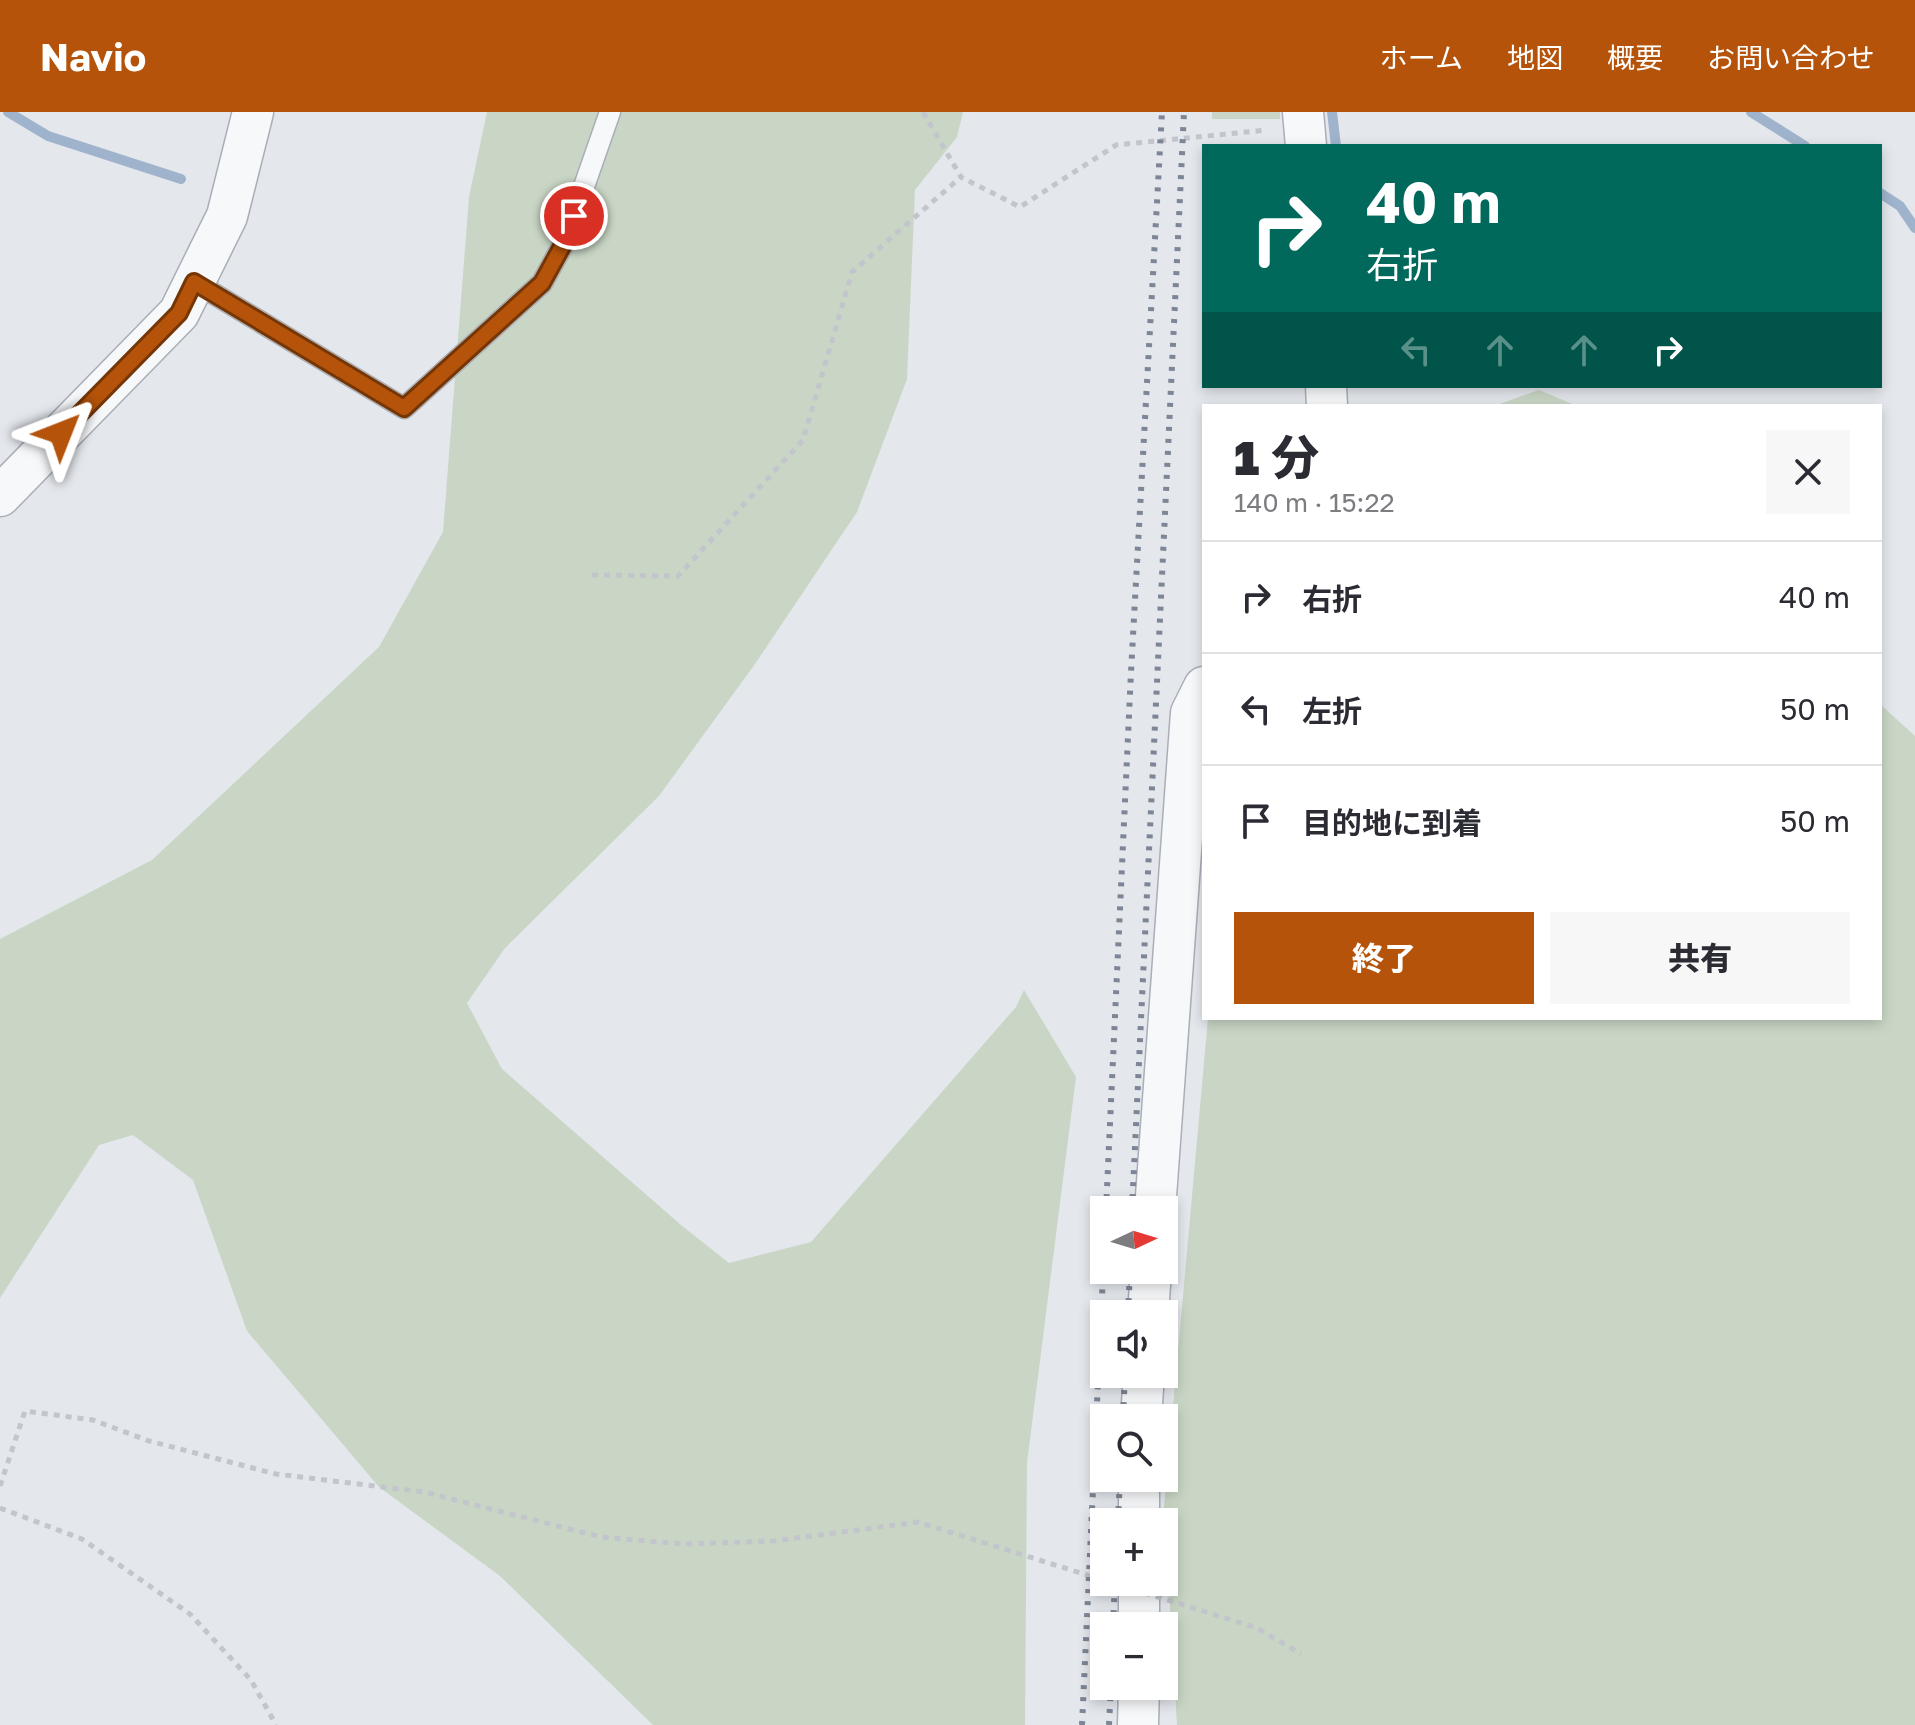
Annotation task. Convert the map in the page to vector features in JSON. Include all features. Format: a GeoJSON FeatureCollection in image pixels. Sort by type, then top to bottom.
{"type":"FeatureCollection","features":[{"type":"Feature","properties":{"kind":"street"},"geometry":{"type":"LineString","coordinates":[[0,496],[179,313],[227,216],[253,112]]}},
{"type":"Feature","properties":{"kind":"street"},"geometry":{"type":"LineString","coordinates":[[1156,1196],[1191,713],[1202,691]]}},
{"type":"Feature","properties":{"kind":"street"},"geometry":{"type":"LineString","coordinates":[[1138,1725],[1139,1700]]}},
{"type":"Feature","properties":{"kind":"lane"},"geometry":{"type":"LineString","coordinates":[[194,282],[404,408],[542,283],[565,241],[610,112]]}},
{"type":"Feature","properties":{"kind":"path"},"geometry":{"type":"LineString","coordinates":[[923,112],[961,177],[1020,207],[1116,145],[1304,128]]}},
{"type":"Feature","properties":{"kind":"path"},"geometry":{"type":"LineString","coordinates":[[592,575],[678,576],[803,440],[852,272],[961,177]]}},
{"type":"Feature","properties":{"kind":"path"},"geometry":{"type":"LineString","coordinates":[[0,1486],[25,1411],[93,1420],[149,1441],[276,1474],[424,1492],[601,1537],[684,1544],[774,1541],[918,1522],[1090,1576]]}},
{"type":"Feature","properties":{"kind":"path"},"geometry":{"type":"LineString","coordinates":[[0,1508],[82,1539],[190,1614],[251,1680],[276,1725]]}},
{"type":"Feature","properties":{"kind":"path"},"geometry":{"type":"LineString","coordinates":[[1155,1596],[1257,1628],[1301,1654]]}},
{"type":"Feature","properties":{"kind":"green space"},"geometry":{"type":"Polygon","coordinates":[[[487,112],[963,112],[957,137],[915,190],[907,379],[857,512],[755,664],[659,796],[505,948],[467,1003],[502,1069],[729,1263],[811,1242],[1016,1007],[1024,990],[1076,1077],[1027,1463],[1025,1725],[653,1725],[500,1576],[379,1487],[247,1331],[193,1180],[133,1135],[99,1145],[0,1298],[0,939],[152,860],[379,647],[443,532],[469,197],[487,112]]]}},
{"type":"Feature","properties":{"kind":"green space"},"geometry":{"type":"Polygon","coordinates":[[[1212,112],[1280,112],[1280,119],[1212,119],[1212,112]]]}},
{"type":"Feature","properties":{"kind":"green space"},"geometry":{"type":"Polygon","coordinates":[[[1539,390],[1572,404],[1500,404],[1539,390]]]}},
{"type":"Feature","properties":{"kind":"green space"},"geometry":{"type":"Polygon","coordinates":[[[1882,706],[1915,736],[1915,1725],[1177,1725],[1178,1612],[1170,1612],[1169,1596],[1178,1596],[1178,1508],[1164,1508],[1165,1492],[1178,1492],[1178,1404],[1173,1404],[1175,1388],[1178,1388],[1178,1351],[1208,1020],[1882,1020],[1882,706]]]}},
{"type":"Feature","properties":{"kind":"waterway"},"geometry":{"type":"LineString","coordinates":[[8,112],[48,136],[181,179]]}},
{"type":"Feature","properties":{"kind":"waterway"},"geometry":{"type":"LineString","coordinates":[[1332,112],[1336,144]]}},
{"type":"Feature","properties":{"kind":"waterway"},"geometry":{"type":"LineString","coordinates":[[1751,112],[1802,144]]}},
{"type":"Feature","properties":{"kind":"waterway"},"geometry":{"type":"LineString","coordinates":[[1882,194],[1900,206],[1915,228]]}},
{"type":"Feature","properties":{"kind":"railway"},"geometry":{"type":"LineString","coordinates":[[1107,1196],[1131,672],[1162,112]]}},
{"type":"Feature","properties":{"kind":"railway"},"geometry":{"type":"LineString","coordinates":[[1133,1196],[1184,112]]}},
{"type":"Feature","properties":{"kind":"railway"},"geometry":{"type":"LineString","coordinates":[[1082,1725],[1103,1284]]}},
{"type":"Feature","properties":{"kind":"railway"},"geometry":{"type":"LineString","coordinates":[[1129,1284],[1129,1300]]}},
{"type":"Feature","properties":{"kind":"railway"},"geometry":{"type":"LineString","coordinates":[[1124,1388],[1124,1404]]}},
{"type":"Feature","properties":{"kind":"railway"},"geometry":{"type":"LineString","coordinates":[[1119,1492],[1119,1508]]}},
{"type":"Feature","properties":{"kind":"railway"},"geometry":{"type":"LineString","coordinates":[[1114,1596],[1114,1612]]}},
{"type":"Feature","properties":{"kind":"railway"},"geometry":{"type":"LineString","coordinates":[[1109,1725],[1110,1700]]}},
{"type":"Feature","properties":{"kind":"route"},"geometry":{"type":"LineString","coordinates":[[61,433],[179,313],[194,282],[404,408],[542,283],[565,241],[574,216]]}}]}
